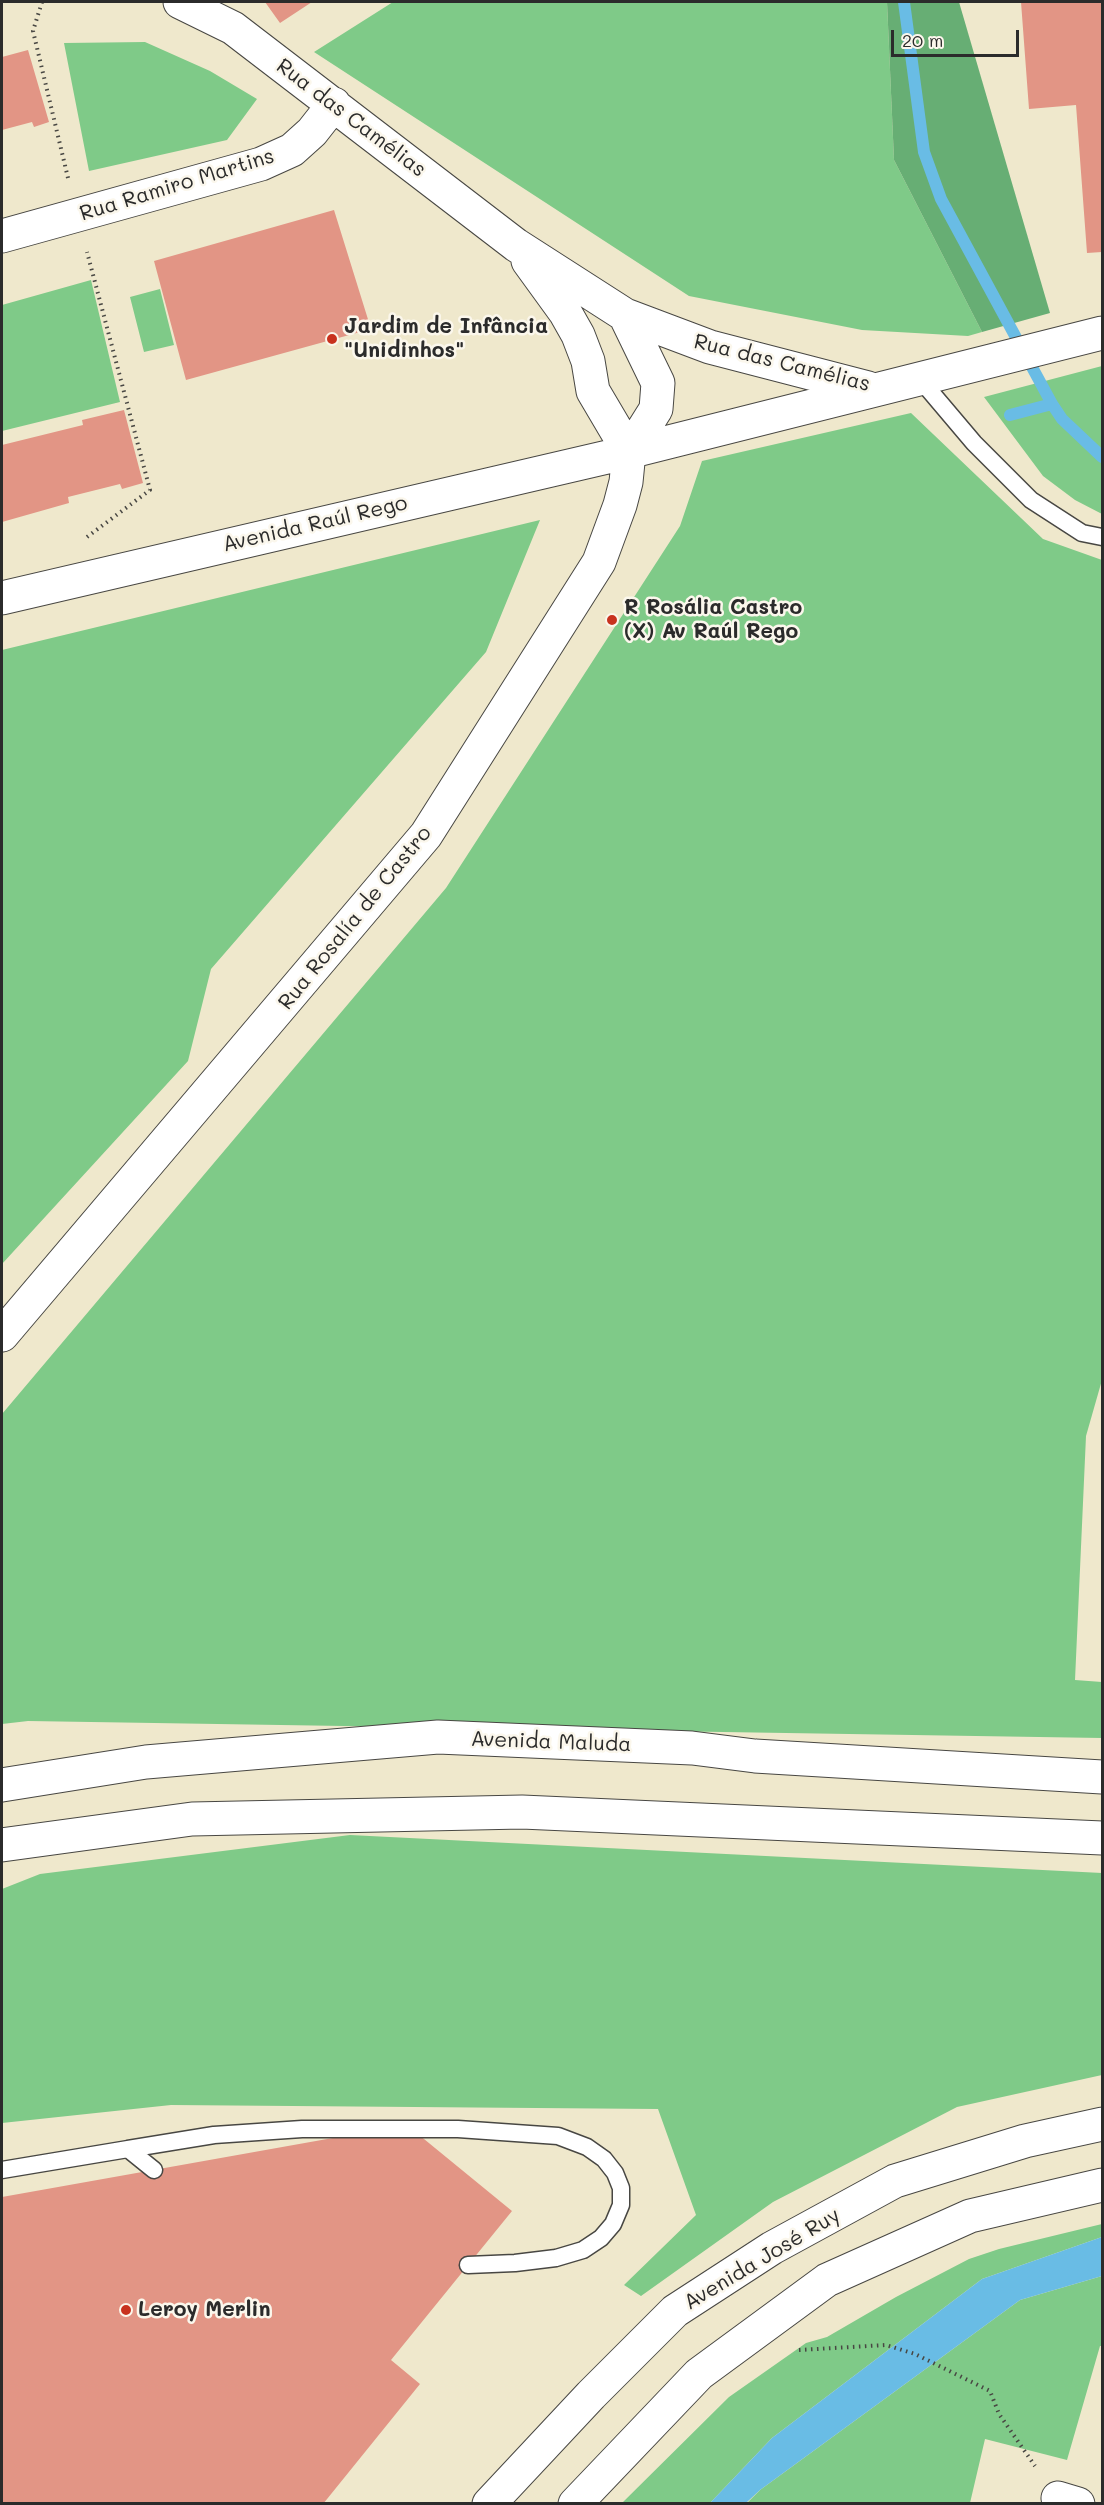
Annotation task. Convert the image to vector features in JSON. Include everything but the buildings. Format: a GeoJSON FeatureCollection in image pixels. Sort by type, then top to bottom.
{"type":"FeatureCollection","features":[{"type":"Feature","properties":{"kind":"street","name":"Rua das Camélias"},"geometry":{"type":"LineString","coordinates":[[180,2],[233,28],[516,245],[625,315],[710,347],[872,389],[1102,333]]}},
{"type":"Feature","properties":{"kind":"street","name":"Rua Ramiro Martins"},"geometry":{"type":"LineString","coordinates":[[2,236],[261,164],[292,150],[312,132],[334,104]]}},
{"type":"Feature","properties":{"kind":"street","name":"Rua das Camélias"},"geometry":{"type":"LineString","coordinates":[[516,245],[565,312],[578,335],[588,361],[593,390],[629,452]]}},
{"type":"Feature","properties":{"kind":"street"},"geometry":{"type":"LineString","coordinates":[[625,315],[658,383],[656,409],[629,452]]}},
{"type":"Feature","properties":{"kind":"street","name":"Avenida Raúl Rego"},"geometry":{"type":"LineString","coordinates":[[2,598],[629,452],[872,389]]}},
{"type":"Feature","properties":{"kind":"street","name":"Rua Rosalía de Castro"},"geometry":{"type":"LineString","coordinates":[[2,1335],[426,835],[599,562],[620,505],[626,482],[629,452]]}},
{"type":"Feature","properties":{"kind":"street","name":"Avenida Maluda"},"geometry":{"type":"LineString","coordinates":[[2,1785],[146,1762],[438,1737],[692,1748],[755,1755],[1102,1777]]}},
{"type":"Feature","properties":{"kind":"street"},"geometry":{"type":"LineString","coordinates":[[2,1845],[192,1819],[522,1812],[1102,1838]]}},
{"type":"Feature","properties":{"kind":"street","name":"Avenida José Ruy"},"geometry":{"type":"LineString","coordinates":[[489,2504],[591,2395],[675,2311],[772,2248],[896,2181],[1025,2141],[1102,2124]]}},
{"type":"Feature","properties":{"kind":"street"},"geometry":{"type":"LineString","coordinates":[[576,2504],[699,2374],[827,2280],[970,2216],[1102,2185]]}},
{"type":"Feature","properties":{"kind":"lane"},"geometry":{"type":"LineString","coordinates":[[919,378],[974,443],[1031,500],[1082,533],[1102,537]]}},
{"type":"Feature","properties":{"kind":"lane"},"geometry":{"type":"LineString","coordinates":[[2,2170],[214,2134],[302,2129],[527,2132],[558,2136],[587,2147],[604,2159],[615,2173],[621,2188],[621,2205],[613,2224],[601,2238],[583,2250],[515,2263],[468,2265]]}},
{"type":"Feature","properties":{"kind":"lane"},"geometry":{"type":"LineString","coordinates":[[128,2149],[154,2170]]}},
{"type":"Feature","properties":{"kind":"path"},"geometry":{"type":"LineString","coordinates":[[42,2],[33,31],[77,215],[150,490],[75,546],[82,579]]}},
{"type":"Feature","properties":{"kind":"path"},"geometry":{"type":"LineString","coordinates":[[795,2350],[886,2345],[915,2354],[990,2391],[999,2414],[1068,2501]]}},
{"type":"Feature","properties":{"kind":"green space"},"geometry":{"type":"Polygon","coordinates":[[[393,2],[887,2],[894,160],[982,332],[968,336],[862,330],[689,296],[314,52],[393,2]]]}},
{"type":"Feature","properties":{"kind":"green space"},"geometry":{"type":"Polygon","coordinates":[[[887,2],[959,2],[1050,313],[982,332],[894,160],[887,2]]]}},
{"type":"Feature","properties":{"kind":"green space"},"geometry":{"type":"Polygon","coordinates":[[[145,42],[210,71],[257,99],[227,140],[89,171],[64,43],[145,42]]]}},
{"type":"Feature","properties":{"kind":"green space"},"geometry":{"type":"Polygon","coordinates":[[[91,280],[120,402],[2,431],[2,305],[91,280]]]}},
{"type":"Feature","properties":{"kind":"green space"},"geometry":{"type":"Polygon","coordinates":[[[160,289],[174,345],[144,352],[130,297],[160,289]]]}},
{"type":"Feature","properties":{"kind":"green space"},"geometry":{"type":"Polygon","coordinates":[[[1102,366],[1102,514],[1075,500],[1043,476],[984,397],[1102,366]]]}},
{"type":"Feature","properties":{"kind":"green space"},"geometry":{"type":"Polygon","coordinates":[[[911,413],[1043,539],[1102,560],[1102,1380],[1086,1436],[1075,1680],[1102,1682],[1102,1738],[28,1721],[2,1724],[2,1414],[446,888],[680,526],[702,461],[911,413]]]}},
{"type":"Feature","properties":{"kind":"green space"},"geometry":{"type":"Polygon","coordinates":[[[540,520],[486,652],[211,969],[188,1061],[2,1264],[2,650],[540,520]]]}},
{"type":"Feature","properties":{"kind":"green space"},"geometry":{"type":"Polygon","coordinates":[[[350,1835],[1102,1873],[1102,2075],[957,2107],[773,2202],[641,2296],[624,2285],[696,2215],[658,2109],[171,2105],[2,2123],[2,1889],[40,1874],[350,1835]]]}},
{"type":"Feature","properties":{"kind":"green space"},"geometry":{"type":"Polygon","coordinates":[[[1102,2224],[1102,2237],[982,2279],[772,2438],[710,2503],[621,2504],[729,2397],[806,2343],[827,2337],[896,2297],[969,2259],[999,2249],[1102,2224]]]}},
{"type":"Feature","properties":{"kind":"green space"},"geometry":{"type":"Polygon","coordinates":[[[1102,2276],[1102,2346],[1100,2346],[1067,2460],[985,2439],[970,2503],[746,2504],[760,2490],[1020,2300],[1102,2276]]]}},
{"type":"Feature","properties":{"kind":"water"},"geometry":{"type":"Polygon","coordinates":[[[1102,2237],[1102,2276],[1020,2300],[760,2490],[746,2503],[710,2503],[772,2438],[982,2279],[1102,2237]]]}},
{"type":"Feature","properties":{"kind":"waterway"},"geometry":{"type":"LineString","coordinates":[[904,2],[924,152],[941,199],[1052,404],[1062,419],[1102,457]]}},
{"type":"Feature","properties":{"kind":"waterway"},"geometry":{"type":"LineString","coordinates":[[1010,415],[1052,404]]}},
{"type":"Feature","properties":{"kind":"place","name":"Jardim de Infância \"Unidinhos\""},"geometry":{"type":"Point","coordinates":[332,339]}},
{"type":"Feature","properties":{"kind":"place","name":"R Rosália Castro (X) Av Raúl Rego"},"geometry":{"type":"Point","coordinates":[612,620]}},
{"type":"Feature","properties":{"kind":"place","name":"Leroy Merlin"},"geometry":{"type":"Point","coordinates":[126,2310]}}]}
